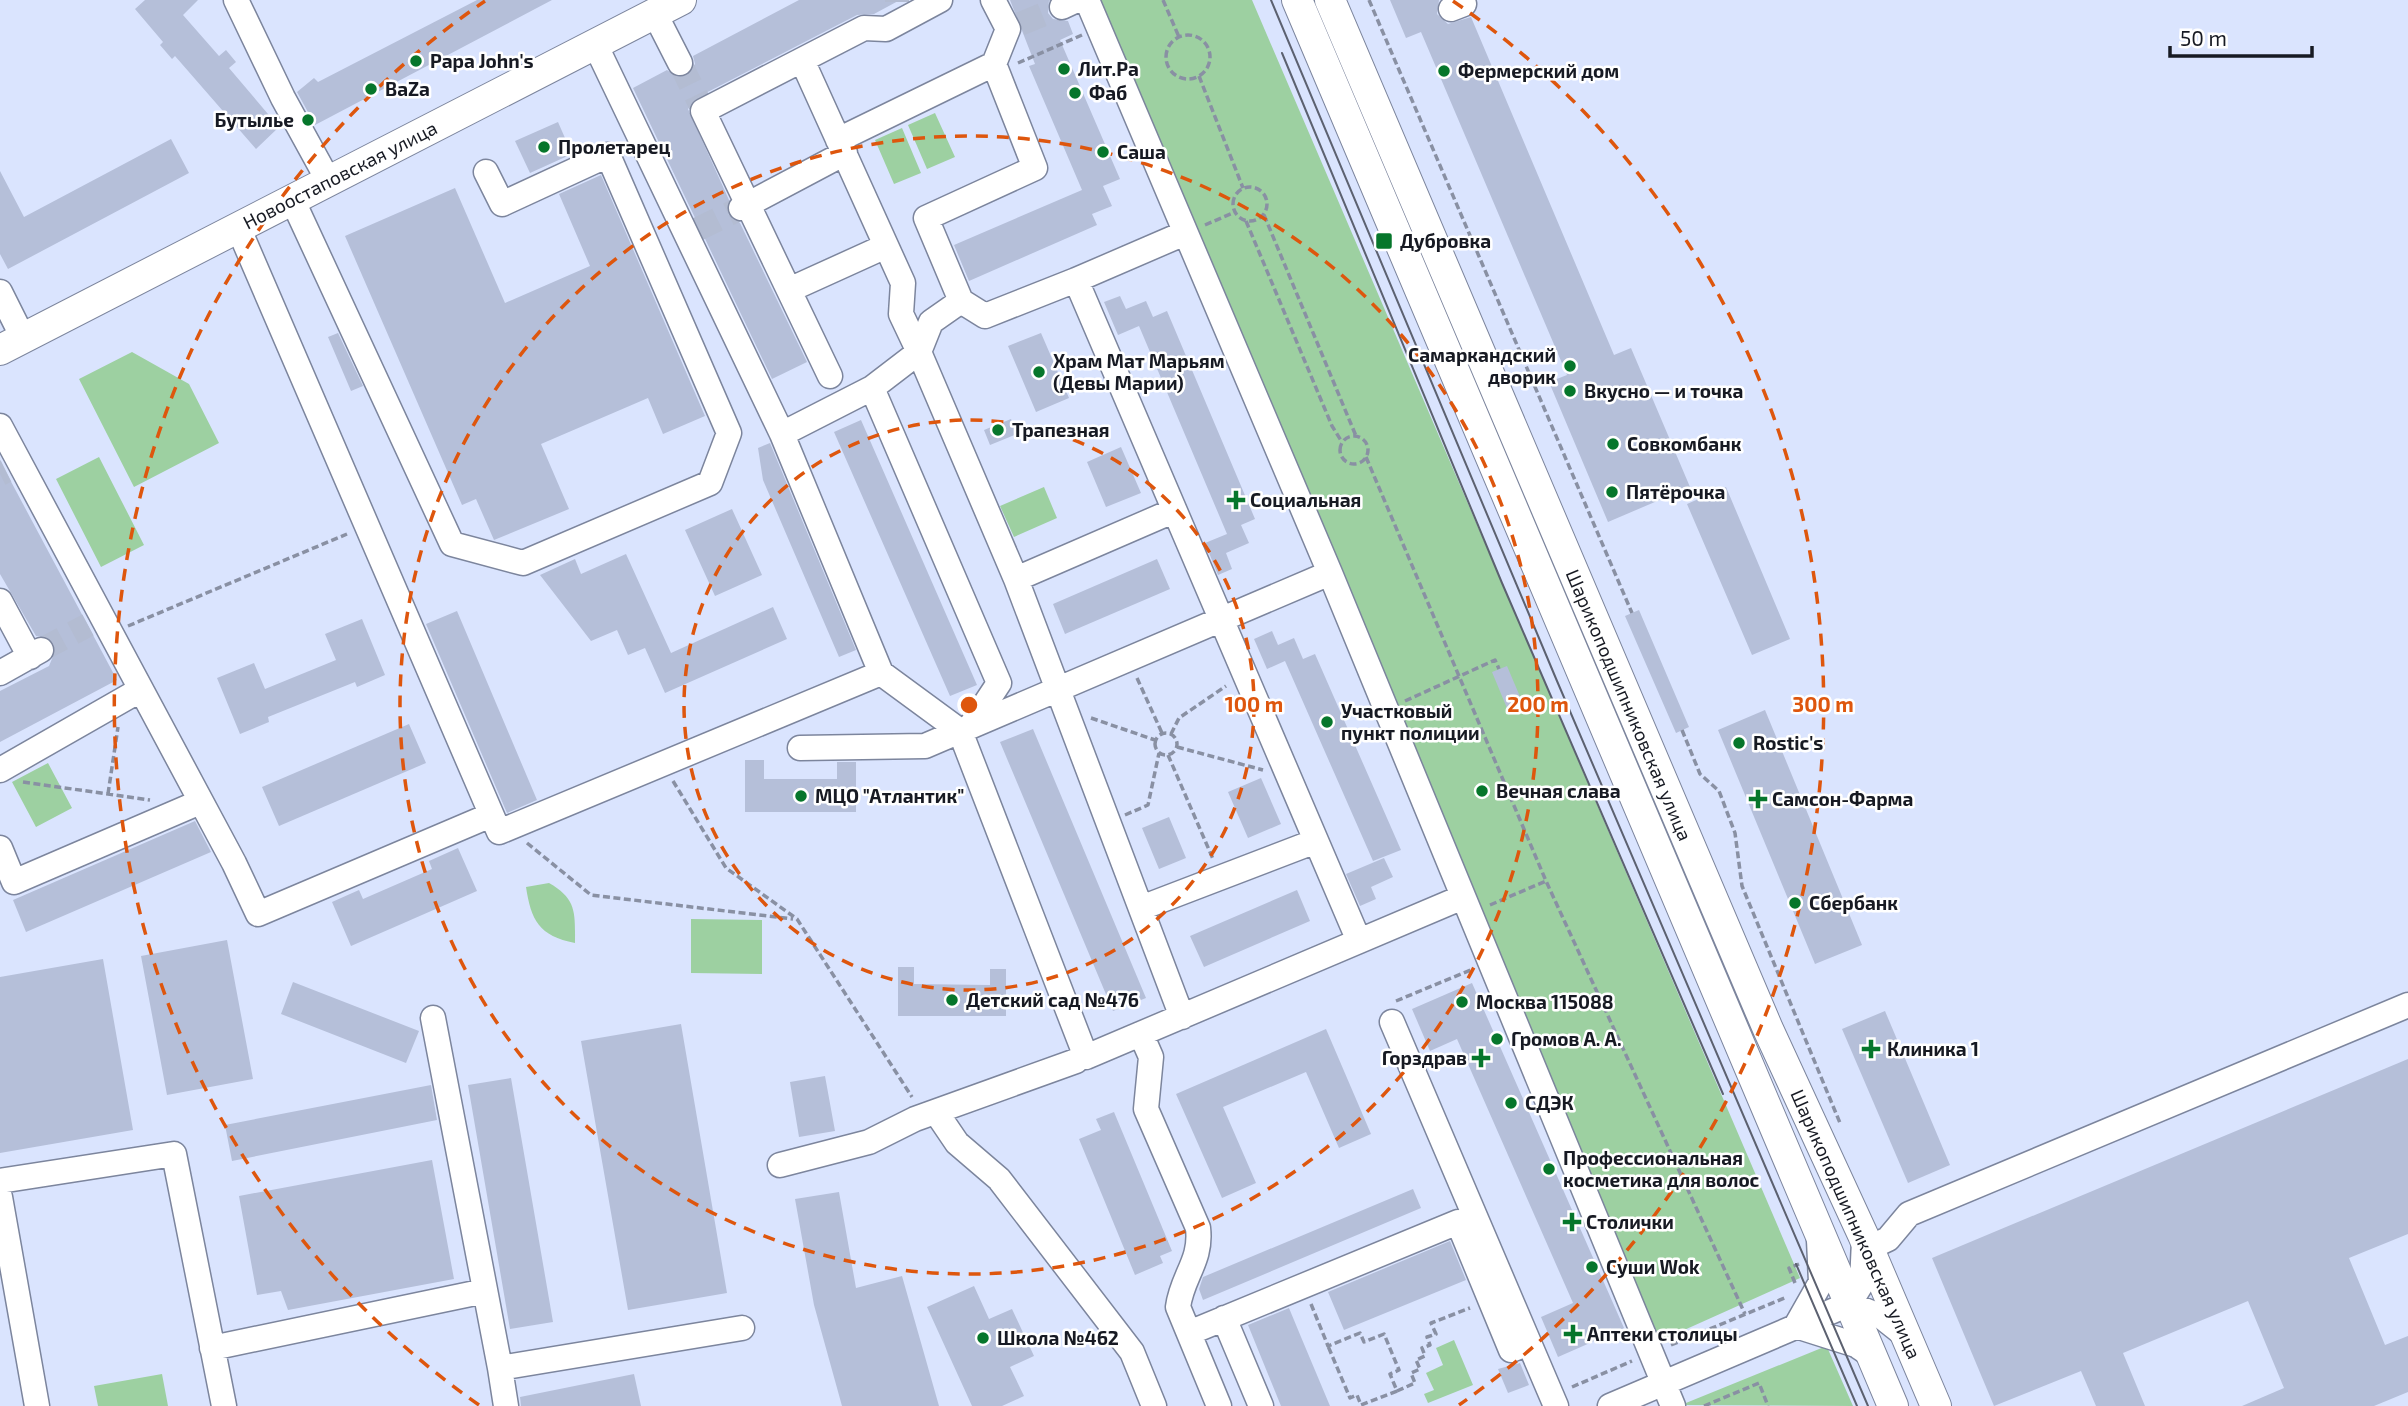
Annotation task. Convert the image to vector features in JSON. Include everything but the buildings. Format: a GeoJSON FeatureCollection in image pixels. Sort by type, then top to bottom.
{"type":"FeatureCollection","features":[{"type":"Feature","properties":{"kind":"main road","name":"Новоостаповская улица"},"geometry":{"type":"LineString","coordinates":[[12,344],[681,0]]}},
{"type":"Feature","properties":{"kind":"main road","name":"Шарикоподшипниковская улица"},"geometry":{"type":"LineString","coordinates":[[1297,0],[1819,1246],[1849,1304],[1893,1406]]}},
{"type":"Feature","properties":{"kind":"main road","name":"Шарикоподшипниковская улица"},"geometry":{"type":"LineString","coordinates":[[1330,0],[1752,993],[1866,1242],[1936,1406]]}},
{"type":"Feature","properties":{"kind":"street"},"geometry":{"type":"LineString","coordinates":[[236,0],[328,180]]}},
{"type":"Feature","properties":{"kind":"street"},"geometry":{"type":"LineString","coordinates":[[830,376],[789,290],[744,206],[704,111],[864,28],[886,29],[901,10],[940,0]]}},
{"type":"Feature","properties":{"kind":"street"},"geometry":{"type":"LineString","coordinates":[[744,206],[842,146],[995,68],[1014,26],[993,0]]}},
{"type":"Feature","properties":{"kind":"street"},"geometry":{"type":"LineString","coordinates":[[1087,0],[1330,573],[1673,1406]]}},
{"type":"Feature","properties":{"kind":"street"},"geometry":{"type":"LineString","coordinates":[[655,13],[680,63]]}},
{"type":"Feature","properties":{"kind":"street"},"geometry":{"type":"LineString","coordinates":[[595,44],[691,232],[782,434],[880,673],[965,729],[1086,1057],[1359,942],[1467,905]]}},
{"type":"Feature","properties":{"kind":"street"},"geometry":{"type":"LineString","coordinates":[[802,60],[903,283],[901,314],[1016,579],[1182,1017]]}},
{"type":"Feature","properties":{"kind":"street"},"geometry":{"type":"LineString","coordinates":[[995,68],[1035,169],[926,218],[961,300],[985,316],[1185,233]]}},
{"type":"Feature","properties":{"kind":"street"},"geometry":{"type":"LineString","coordinates":[[292,199],[452,544],[523,563],[710,483],[729,433],[608,155],[502,204],[486,172]]}},
{"type":"Feature","properties":{"kind":"street"},"geometry":{"type":"LineString","coordinates":[[238,227],[366,526],[500,822]]}},
{"type":"Feature","properties":{"kind":"street"},"geometry":{"type":"LineString","coordinates":[[789,290],[886,246]]}},
{"type":"Feature","properties":{"kind":"street"},"geometry":{"type":"LineString","coordinates":[[1076,280],[1359,942]]}},
{"type":"Feature","properties":{"kind":"street"},"geometry":{"type":"LineString","coordinates":[[0,292],[12,344]]}},
{"type":"Feature","properties":{"kind":"street"},"geometry":{"type":"LineString","coordinates":[[782,434],[872,388],[919,352],[932,322],[961,300]]}},
{"type":"Feature","properties":{"kind":"street"},"geometry":{"type":"LineString","coordinates":[[872,388],[999,683],[965,729]]}},
{"type":"Feature","properties":{"kind":"street"},"geometry":{"type":"LineString","coordinates":[[0,426],[13,468],[100,625],[131,695],[258,914],[500,822],[663,764],[880,673]]}},
{"type":"Feature","properties":{"kind":"street"},"geometry":{"type":"LineString","coordinates":[[1016,579],[1173,511]]}},
{"type":"Feature","properties":{"kind":"street"},"geometry":{"type":"LineString","coordinates":[[800,748],[925,746],[965,729],[1062,699],[1129,659],[1330,573]]}},
{"type":"Feature","properties":{"kind":"street"},"geometry":{"type":"LineString","coordinates":[[0,601],[35,654],[0,673]]}},
{"type":"Feature","properties":{"kind":"street"},"geometry":{"type":"LineString","coordinates":[[7,775],[131,695]]}},
{"type":"Feature","properties":{"kind":"street"},"geometry":{"type":"LineString","coordinates":[[0,848],[14,882],[195,804]]}},
{"type":"Feature","properties":{"kind":"street"},"geometry":{"type":"LineString","coordinates":[[1141,908],[1316,841]]}},
{"type":"Feature","properties":{"kind":"street"},"geometry":{"type":"LineString","coordinates":[[1610,1406],[1849,1304],[1861,1283],[1866,1242],[1888,1239],[1909,1214],[2408,1005]]}},
{"type":"Feature","properties":{"kind":"street"},"geometry":{"type":"LineString","coordinates":[[1389,1013],[1556,1406]]}},
{"type":"Feature","properties":{"kind":"street"},"geometry":{"type":"LineString","coordinates":[[433,1018],[506,1406]]}},
{"type":"Feature","properties":{"kind":"street"},"geometry":{"type":"LineString","coordinates":[[1141,1034],[1151,1057],[1146,1109],[1198,1228],[1200,1247],[1180,1289],[1178,1307],[1219,1406]]}},
{"type":"Feature","properties":{"kind":"street"},"geometry":{"type":"LineString","coordinates":[[780,1165],[869,1142],[930,1114],[1076,1061]]}},
{"type":"Feature","properties":{"kind":"street"},"geometry":{"type":"LineString","coordinates":[[930,1114],[957,1143],[999,1179],[1124,1341],[1132,1352],[1154,1406]]}},
{"type":"Feature","properties":{"kind":"street"},"geometry":{"type":"LineString","coordinates":[[0,1181],[174,1154],[223,1406]]}},
{"type":"Feature","properties":{"kind":"street"},"geometry":{"type":"LineString","coordinates":[[0,1197],[10,1316],[37,1406]]}},
{"type":"Feature","properties":{"kind":"street"},"geometry":{"type":"LineString","coordinates":[[1189,1333],[1224,1318],[1256,1311],[1303,1286],[1458,1222],[1511,1350],[1529,1343]]}},
{"type":"Feature","properties":{"kind":"street"},"geometry":{"type":"LineString","coordinates":[[1796,1326],[1819,1290],[1819,1246]]}},
{"type":"Feature","properties":{"kind":"street"},"geometry":{"type":"LineString","coordinates":[[212,1348],[485,1290]]}},
{"type":"Feature","properties":{"kind":"street"},"geometry":{"type":"LineString","coordinates":[[1849,1304],[1882,1317],[1907,1337]]}},
{"type":"Feature","properties":{"kind":"street"},"geometry":{"type":"LineString","coordinates":[[1224,1318],[1261,1406]]}},
{"type":"Feature","properties":{"kind":"street"},"geometry":{"type":"LineString","coordinates":[[1796,1326],[1848,1342],[1871,1354]]}},
{"type":"Feature","properties":{"kind":"street"},"geometry":{"type":"LineString","coordinates":[[500,1367],[742,1328]]}},
{"type":"Feature","properties":{"kind":"path"},"geometry":{"type":"LineString","coordinates":[[1164,0],[1179,37]]}},
{"type":"Feature","properties":{"kind":"path"},"geometry":{"type":"LineString","coordinates":[[1370,0],[1632,613]]}},
{"type":"Feature","properties":{"kind":"path"},"geometry":{"type":"LineString","coordinates":[[995,68],[1098,28]]}},
{"type":"Feature","properties":{"kind":"path"},"geometry":{"type":"LineString","coordinates":[[1179,37],[1166,53],[1168,66],[1178,76],[1198,76]]}},
{"type":"Feature","properties":{"kind":"path"},"geometry":{"type":"LineString","coordinates":[[1179,37],[1198,37],[1208,47],[1210,60],[1198,76]]}},
{"type":"Feature","properties":{"kind":"path"},"geometry":{"type":"LineString","coordinates":[[1198,76],[1243,188]]}},
{"type":"Feature","properties":{"kind":"path"},"geometry":{"type":"LineString","coordinates":[[1243,188],[1234,199],[1235,212],[1246,221],[1332,426],[1342,442],[1340,454],[1348,463],[1360,463],[1366,457]]}},
{"type":"Feature","properties":{"kind":"path"},"geometry":{"type":"LineString","coordinates":[[1243,188],[1256,188],[1264,194],[1268,202],[1264,215],[1256,221],[1246,221]]}},
{"type":"Feature","properties":{"kind":"path"},"geometry":{"type":"LineString","coordinates":[[1185,233],[1235,212]]}},
{"type":"Feature","properties":{"kind":"path"},"geometry":{"type":"LineString","coordinates":[[1264,215],[1356,436],[1366,442],[1366,457],[1546,881],[1745,1314],[1798,1292],[1789,1268],[1819,1246]]}},
{"type":"Feature","properties":{"kind":"path"},"geometry":{"type":"LineString","coordinates":[[1342,442],[1356,436]]}},
{"type":"Feature","properties":{"kind":"path"},"geometry":{"type":"LineString","coordinates":[[100,625],[366,526]]}},
{"type":"Feature","properties":{"kind":"path"},"geometry":{"type":"LineString","coordinates":[[1129,659],[1162,733]]}},
{"type":"Feature","properties":{"kind":"path"},"geometry":{"type":"LineString","coordinates":[[1171,734],[1179,718],[1245,673]]}},
{"type":"Feature","properties":{"kind":"path"},"geometry":{"type":"LineString","coordinates":[[108,794],[131,695]]}},
{"type":"Feature","properties":{"kind":"path"},"geometry":{"type":"LineString","coordinates":[[1062,699],[1155,740],[1159,753],[1148,805],[1108,822]]}},
{"type":"Feature","properties":{"kind":"path"},"geometry":{"type":"LineString","coordinates":[[1682,730],[1700,775],[1719,791],[1735,833],[1742,886],[1841,1126]]}},
{"type":"Feature","properties":{"kind":"path"},"geometry":{"type":"LineString","coordinates":[[1155,740],[1162,733]]}},
{"type":"Feature","properties":{"kind":"path"},"geometry":{"type":"LineString","coordinates":[[1162,733],[1171,734],[1176,739],[1177,747]]}},
{"type":"Feature","properties":{"kind":"path"},"geometry":{"type":"LineString","coordinates":[[1177,747],[1289,777]]}},
{"type":"Feature","properties":{"kind":"path"},"geometry":{"type":"LineString","coordinates":[[1167,755],[1177,747]]}},
{"type":"Feature","properties":{"kind":"path"},"geometry":{"type":"LineString","coordinates":[[1159,753],[1167,755]]}},
{"type":"Feature","properties":{"kind":"path"},"geometry":{"type":"LineString","coordinates":[[1167,755],[1221,877]]}},
{"type":"Feature","properties":{"kind":"path"},"geometry":{"type":"LineString","coordinates":[[663,764],[726,868],[797,919],[930,1114]]}},
{"type":"Feature","properties":{"kind":"path"},"geometry":{"type":"LineString","coordinates":[[7,775],[108,794],[195,804]]}},
{"type":"Feature","properties":{"kind":"path"},"geometry":{"type":"LineString","coordinates":[[500,822],[591,895],[797,919]]}},
{"type":"Feature","properties":{"kind":"path"},"geometry":{"type":"LineString","coordinates":[[1467,905],[1546,881]]}},
{"type":"Feature","properties":{"kind":"path"},"geometry":{"type":"LineString","coordinates":[[1389,1013],[1479,967]]}},
{"type":"Feature","properties":{"kind":"path"},"geometry":{"type":"LineString","coordinates":[[1303,1286],[1350,1398],[1357,1395],[1361,1405],[1415,1383],[1411,1373],[1420,1369],[1416,1360],[1425,1356],[1422,1348],[1430,1345],[1427,1337],[1436,1334],[1431,1324],[1490,1299]]}},
{"type":"Feature","properties":{"kind":"path"},"geometry":{"type":"LineString","coordinates":[[1328,1346],[1360,1333],[1364,1342],[1384,1334],[1399,1370],[1390,1374],[1396,1391]]}},
{"type":"Feature","properties":{"kind":"path"},"geometry":{"type":"LineString","coordinates":[[1704,1406],[1759,1383],[1768,1406]]}},
{"type":"Feature","properties":{"kind":"path"},"geometry":{"type":"LineString","coordinates":[[1375,1399],[1378,1406]]}},
{"type":"Feature","properties":{"kind":"green space"},"geometry":{"type":"Polygon","coordinates":[[[1097,0],[1252,0],[1800,1278],[1653,1344],[1097,0]]]}},
{"type":"Feature","properties":{"kind":"green space"},"geometry":{"type":"Polygon","coordinates":[[[935,113],[955,157],[927,169],[908,125],[935,113]]]}},
{"type":"Feature","properties":{"kind":"green space"},"geometry":{"type":"Polygon","coordinates":[[[902,128],[921,173],[894,184],[875,140],[902,128]]]}},
{"type":"Feature","properties":{"kind":"green space"},"geometry":{"type":"Polygon","coordinates":[[[132,352],[189,384],[219,443],[134,487],[79,379],[132,352]]]}},
{"type":"Feature","properties":{"kind":"green space"},"geometry":{"type":"Polygon","coordinates":[[[99,457],[144,545],[101,567],[56,479],[99,457]]]}},
{"type":"Feature","properties":{"kind":"green space"},"geometry":{"type":"Polygon","coordinates":[[[1044,487],[1057,518],[1014,537],[1000,506],[1044,487]]]}},
{"type":"Feature","properties":{"kind":"green space"},"geometry":{"type":"Polygon","coordinates":[[[48,763],[72,808],[36,827],[12,782],[48,763]]]}},
{"type":"Feature","properties":{"kind":"green space"},"geometry":{"type":"Polygon","coordinates":[[[549,883],[570,901],[575,923],[575,943],[545,931],[534,917],[526,887],[549,883]]]}},
{"type":"Feature","properties":{"kind":"green space"},"geometry":{"type":"Polygon","coordinates":[[[691,919],[762,920],[762,974],[691,973],[691,919]]]}},
{"type":"Feature","properties":{"kind":"green space"},"geometry":{"type":"Polygon","coordinates":[[[1454,1340],[1473,1385],[1428,1403],[1424,1394],[1434,1390],[1426,1373],[1443,1365],[1436,1348],[1454,1340]]]}},
{"type":"Feature","properties":{"kind":"green space"},"geometry":{"type":"Polygon","coordinates":[[[1824,1347],[1827,1347],[1853,1406],[1681,1405],[1824,1347]]]}},
{"type":"Feature","properties":{"kind":"green space"},"geometry":{"type":"Polygon","coordinates":[[[162,1374],[168,1406],[98,1406],[94,1386],[162,1374]]]}},
{"type":"Feature","properties":{"kind":"tunnel"},"geometry":{"type":"LineString","coordinates":[[1020,24],[1062,7]]}},
{"type":"Feature","properties":{"kind":"tunnel"},"geometry":{"type":"LineString","coordinates":[[680,63],[700,104]]}},
{"type":"Feature","properties":{"kind":"tunnel"},"geometry":{"type":"LineString","coordinates":[[696,230],[741,208]]}},
{"type":"Feature","properties":{"kind":"tunnel"},"geometry":{"type":"LineString","coordinates":[[0,474],[6,471]]}},
{"type":"Feature","properties":{"kind":"tunnel"},"geometry":{"type":"LineString","coordinates":[[41,650],[88,625]]}},
{"type":"Feature","properties":{"kind":"tram line"},"geometry":{"type":"LineString","coordinates":[[1271,0],[1557,681],[1868,1406]]}},
{"type":"Feature","properties":{"kind":"tram line"},"geometry":{"type":"LineString","coordinates":[[1282,53],[1502,583],[1723,1094]]}},
{"type":"Feature","properties":{"kind":"tram line"},"geometry":{"type":"LineString","coordinates":[[1796,1264],[1857,1406]]}},
{"type":"Feature","properties":{"kind":"place","name":"Papa John's"},"geometry":{"type":"Point","coordinates":[416,61]}},
{"type":"Feature","properties":{"kind":"place","name":"Лит.Ра"},"geometry":{"type":"Point","coordinates":[1064,69]}},
{"type":"Feature","properties":{"kind":"place","name":"Фермерский дом"},"geometry":{"type":"Point","coordinates":[1444,71]}},
{"type":"Feature","properties":{"kind":"place","name":"BaZa"},"geometry":{"type":"Point","coordinates":[371,89]}},
{"type":"Feature","properties":{"kind":"place","name":"Фаб"},"geometry":{"type":"Point","coordinates":[1075,93]}},
{"type":"Feature","properties":{"kind":"place","name":"Бутылье"},"geometry":{"type":"Point","coordinates":[308,120]}},
{"type":"Feature","properties":{"kind":"place","name":"Пролетарец"},"geometry":{"type":"Point","coordinates":[544,147]}},
{"type":"Feature","properties":{"kind":"place","name":"Саша"},"geometry":{"type":"Point","coordinates":[1103,152]}},
{"type":"Feature","properties":{"kind":"place","name":"Дубровка"},"geometry":{"type":"Point","coordinates":[1384,241]}},
{"type":"Feature","properties":{"kind":"place","name":"Самаркандский дворик"},"geometry":{"type":"Point","coordinates":[1570,366]}},
{"type":"Feature","properties":{"kind":"place","name":"Храм Мат Марьям (Девы Марии)"},"geometry":{"type":"Point","coordinates":[1039,372]}},
{"type":"Feature","properties":{"kind":"place","name":"Вкусно — и точка"},"geometry":{"type":"Point","coordinates":[1570,391]}},
{"type":"Feature","properties":{"kind":"place","name":"Трапезная"},"geometry":{"type":"Point","coordinates":[998,430]}},
{"type":"Feature","properties":{"kind":"place","name":"Совкомбанк"},"geometry":{"type":"Point","coordinates":[1613,444]}},
{"type":"Feature","properties":{"kind":"place","name":"Пятёрочка"},"geometry":{"type":"Point","coordinates":[1612,492]}},
{"type":"Feature","properties":{"kind":"place","name":"Социальная"},"geometry":{"type":"Point","coordinates":[1236,500]}},
{"type":"Feature","properties":{"kind":"place","name":"Участковый пункт полиции"},"geometry":{"type":"Point","coordinates":[1327,722]}},
{"type":"Feature","properties":{"kind":"place","name":"Rostic's"},"geometry":{"type":"Point","coordinates":[1739,743]}},
{"type":"Feature","properties":{"kind":"place","name":"Вечная слава"},"geometry":{"type":"Point","coordinates":[1482,791]}},
{"type":"Feature","properties":{"kind":"place","name":"МЦО \"Атлантик\""},"geometry":{"type":"Point","coordinates":[801,796]}},
{"type":"Feature","properties":{"kind":"place","name":"Самсон-Фарма"},"geometry":{"type":"Point","coordinates":[1758,799]}},
{"type":"Feature","properties":{"kind":"place","name":"Сбербанк"},"geometry":{"type":"Point","coordinates":[1795,903]}},
{"type":"Feature","properties":{"kind":"place","name":"Детский сад №476"},"geometry":{"type":"Point","coordinates":[952,1000]}},
{"type":"Feature","properties":{"kind":"place","name":"Москва 115088"},"geometry":{"type":"Point","coordinates":[1462,1002]}},
{"type":"Feature","properties":{"kind":"place","name":"Громов А. А."},"geometry":{"type":"Point","coordinates":[1497,1039]}},
{"type":"Feature","properties":{"kind":"place","name":"Клиника 1"},"geometry":{"type":"Point","coordinates":[1871,1049]}},
{"type":"Feature","properties":{"kind":"place","name":"Горздрав"},"geometry":{"type":"Point","coordinates":[1481,1058]}},
{"type":"Feature","properties":{"kind":"place","name":"СДЭК"},"geometry":{"type":"Point","coordinates":[1511,1103]}},
{"type":"Feature","properties":{"kind":"place","name":"Профессиональная косметика для волос"},"geometry":{"type":"Point","coordinates":[1549,1169]}},
{"type":"Feature","properties":{"kind":"place","name":"Столички"},"geometry":{"type":"Point","coordinates":[1572,1222]}},
{"type":"Feature","properties":{"kind":"place","name":"Суши Wok"},"geometry":{"type":"Point","coordinates":[1592,1267]}},
{"type":"Feature","properties":{"kind":"place","name":"Аптеки столицы"},"geometry":{"type":"Point","coordinates":[1573,1334]}},
{"type":"Feature","properties":{"kind":"place","name":"Школа №462"},"geometry":{"type":"Point","coordinates":[983,1338]}}]}
